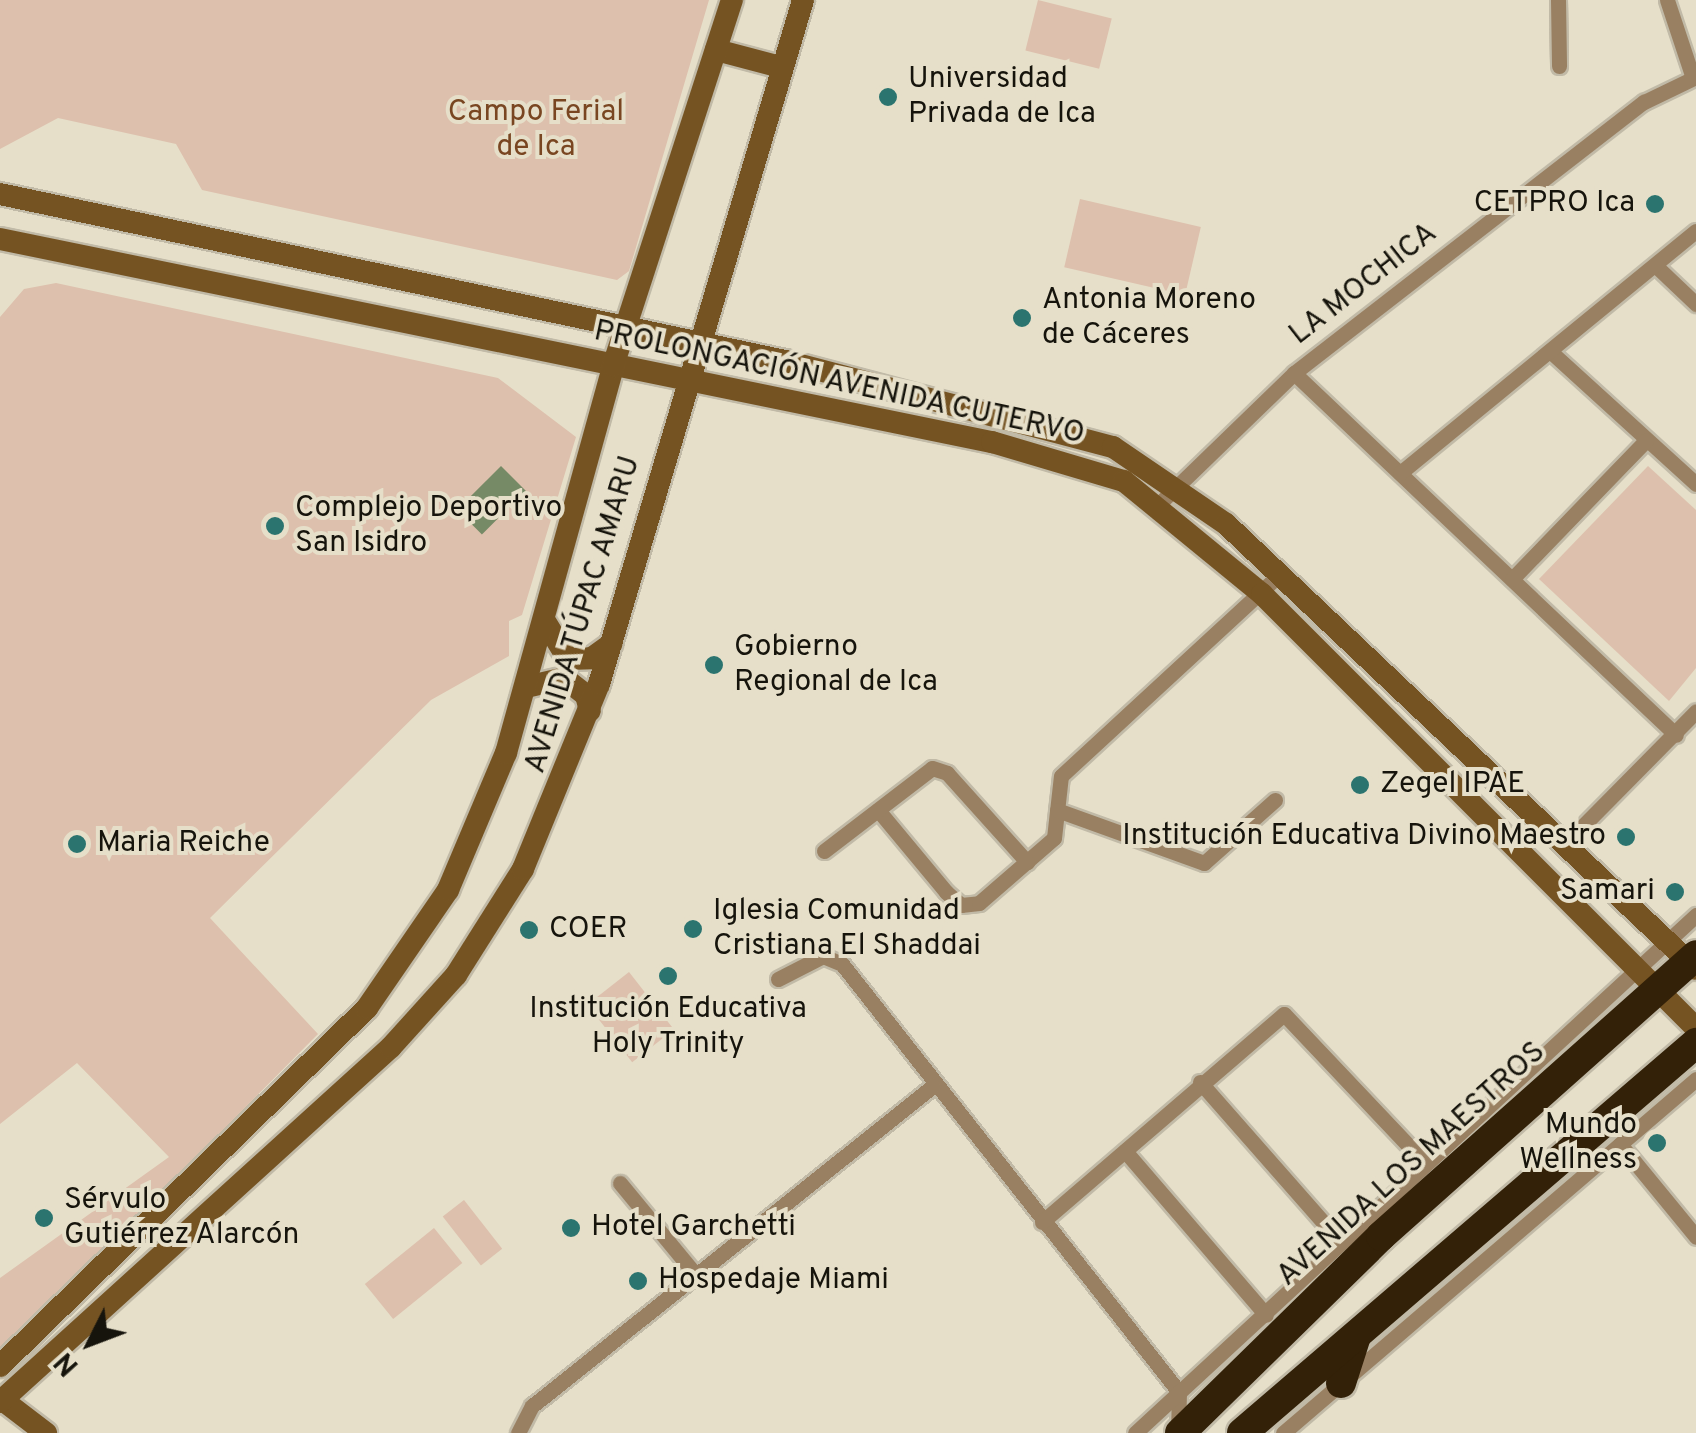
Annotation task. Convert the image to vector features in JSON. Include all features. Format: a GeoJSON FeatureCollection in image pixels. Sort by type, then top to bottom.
{"type":"FeatureCollection","features":[{"type":"Feature","properties":{"kind":"highway","name":"AVENIDA LOS MAESTROS"},"geometry":{"type":"LineString","coordinates":[[1179,1433],[1650,980],[1688,957]]}},
{"type":"Feature","properties":{"kind":"highway"},"geometry":{"type":"LineString","coordinates":[[1242,1433],[1696,1043]]}},
{"type":"Feature","properties":{"kind":"highway"},"geometry":{"type":"LineString","coordinates":[[1341,1383],[1356,1336]]}},
{"type":"Feature","properties":{"kind":"street","name":"AVENIDA TÚPAC AMARU"},"geometry":{"type":"LineString","coordinates":[[0,1366],[216,1165],[367,1008],[423,934],[467,854],[526,687],[625,328],[732,0]]}},
{"type":"Feature","properties":{"kind":"street","name":"AVENIDA TÚPAC AMARU"},"geometry":{"type":"LineString","coordinates":[[1,1400],[391,1047],[456,975],[541,837],[590,711],[685,380],[803,0]]}},
{"type":"Feature","properties":{"kind":"street"},"geometry":{"type":"LineString","coordinates":[[1558,0],[1559,66]]}},
{"type":"Feature","properties":{"kind":"street"},"geometry":{"type":"LineString","coordinates":[[1666,0],[1695,77]]}},
{"type":"Feature","properties":{"kind":"street"},"geometry":{"type":"LineString","coordinates":[[716,50],[780,67]]}},
{"type":"Feature","properties":{"kind":"street","name":"LA MOCHICA"},"geometry":{"type":"LineString","coordinates":[[1160,503],[1176,483],[1294,373],[1644,102],[1695,77]]}},
{"type":"Feature","properties":{"kind":"street","name":"PROLONGACIÓN AVENIDA CUTERVO"},"geometry":{"type":"LineString","coordinates":[[0,194],[280,251],[1066,428],[1176,483],[1688,957]]}},
{"type":"Feature","properties":{"kind":"street"},"geometry":{"type":"LineString","coordinates":[[1400,473],[1696,231]]}},
{"type":"Feature","properties":{"kind":"street","name":"PROLONGACIÓN AVENIDA CUTERVO"},"geometry":{"type":"LineString","coordinates":[[0,239],[1057,459],[1160,503],[1262,594],[1696,1028]]}},
{"type":"Feature","properties":{"kind":"street"},"geometry":{"type":"LineString","coordinates":[[270,294],[280,251]]}},
{"type":"Feature","properties":{"kind":"street"},"geometry":{"type":"LineString","coordinates":[[1656,266],[1696,304]]}},
{"type":"Feature","properties":{"kind":"street"},"geometry":{"type":"LineString","coordinates":[[1551,352],[1696,484]]}},
{"type":"Feature","properties":{"kind":"street"},"geometry":{"type":"LineString","coordinates":[[1294,373],[1676,736]]}},
{"type":"Feature","properties":{"kind":"street"},"geometry":{"type":"LineString","coordinates":[[1057,459],[1066,428]]}},
{"type":"Feature","properties":{"kind":"street"},"geometry":{"type":"LineString","coordinates":[[1512,579],[1646,440]]}},
{"type":"Feature","properties":{"kind":"street"},"geometry":{"type":"LineString","coordinates":[[878,810],[960,905],[979,903],[1054,838],[1061,776],[1278,576]]}},
{"type":"Feature","properties":{"kind":"street"},"geometry":{"type":"LineString","coordinates":[[545,620],[550,644],[568,659],[592,658],[610,644]]}},
{"type":"Feature","properties":{"kind":"street"},"geometry":{"type":"LineString","coordinates":[[526,687],[564,678],[586,695],[590,711]]}},
{"type":"Feature","properties":{"kind":"street"},"geometry":{"type":"LineString","coordinates":[[1530,858],[1528,836],[1557,836],[1676,736],[1696,710]]}},
{"type":"Feature","properties":{"kind":"street"},"geometry":{"type":"LineString","coordinates":[[824,851],[932,768],[947,772],[1026,862]]}},
{"type":"Feature","properties":{"kind":"street"},"geometry":{"type":"LineString","coordinates":[[1057,810],[1204,864],[1275,800]]}},
{"type":"Feature","properties":{"kind":"street"},"geometry":{"type":"LineString","coordinates":[[1688,957],[1696,915]]}},
{"type":"Feature","properties":{"kind":"street"},"geometry":{"type":"LineString","coordinates":[[778,978],[834,957],[1179,1392],[1179,1433]]}},
{"type":"Feature","properties":{"kind":"street"},"geometry":{"type":"LineString","coordinates":[[1134,1433],[1266,1316],[1337,1238],[1423,1161],[1650,980]]}},
{"type":"Feature","properties":{"kind":"street"},"geometry":{"type":"LineString","coordinates":[[1042,1222],[1272,1018],[1294,1016],[1423,1161]]}},
{"type":"Feature","properties":{"kind":"street"},"geometry":{"type":"LineString","coordinates":[[1283,1433],[1696,1079]]}},
{"type":"Feature","properties":{"kind":"street"},"geometry":{"type":"LineString","coordinates":[[1200,1082],[1337,1238]]}},
{"type":"Feature","properties":{"kind":"street"},"geometry":{"type":"LineString","coordinates":[[518,1433],[532,1406],[933,1086]]}},
{"type":"Feature","properties":{"kind":"street"},"geometry":{"type":"LineString","coordinates":[[1620,1144],[1696,1237]]}},
{"type":"Feature","properties":{"kind":"street"},"geometry":{"type":"LineString","coordinates":[[1125,1151],[1266,1316]]}},
{"type":"Feature","properties":{"kind":"street"},"geometry":{"type":"LineString","coordinates":[[216,1165],[235,1185]]}},
{"type":"Feature","properties":{"kind":"street"},"geometry":{"type":"LineString","coordinates":[[620,1183],[694,1274]]}},
{"type":"Feature","properties":{"kind":"street"},"geometry":{"type":"LineString","coordinates":[[1,1400],[46,1433]]}},
{"type":"Feature","properties":{"kind":"green space","name":"Campo Ferial de Ica"},"geometry":{"type":"Polygon","coordinates":[[[0,0],[709,0],[629,271],[617,280],[202,190],[176,144],[58,118],[0,149],[0,0]]]}},
{"type":"Feature","properties":{"kind":"green space"},"geometry":{"type":"Polygon","coordinates":[[[1038,0],[1112,18],[1099,69],[1025,50],[1038,0]]]}},
{"type":"Feature","properties":{"kind":"green space"},"geometry":{"type":"Polygon","coordinates":[[[1080,199],[1201,227],[1185,295],[1064,267],[1080,199]]]}},
{"type":"Feature","properties":{"kind":"green space","name":"Complejo Deportivo San Isidro"},"geometry":{"type":"Polygon","coordinates":[[[56,283],[498,378],[576,437],[522,615],[509,621],[509,656],[431,700],[210,918],[318,1034],[0,1355],[0,1278],[169,1157],[77,1063],[0,1124],[0,317],[24,289],[56,283]]]}},
{"type":"Feature","properties":{"kind":"green space"},"geometry":{"type":"Polygon","coordinates":[[[1648,466],[1696,510],[1696,668],[1669,701],[1539,579],[1648,466]]]}},
{"type":"Feature","properties":{"kind":"green space"},"geometry":{"type":"Polygon","coordinates":[[[629,972],[674,1030],[632,1062],[587,1005],[629,972]]]}},
{"type":"Feature","properties":{"kind":"green space"},"geometry":{"type":"Polygon","coordinates":[[[464,1200],[502,1249],[481,1265],[443,1217],[464,1200]]]}},
{"type":"Feature","properties":{"kind":"green space"},"geometry":{"type":"Polygon","coordinates":[[[434,1228],[462,1263],[393,1319],[365,1284],[434,1228]]]}},
{"type":"Feature","properties":{"kind":"shaded area"},"geometry":{"type":"Polygon","coordinates":[[[501,466],[526,491],[482,535],[457,510],[501,466]]]}},
{"type":"Feature","properties":{"kind":"place","name":"Universidad Privada de Ica"},"geometry":{"type":"Point","coordinates":[888,97]}},
{"type":"Feature","properties":{"kind":"place","name":"CETPRO Ica"},"geometry":{"type":"Point","coordinates":[1655,204]}},
{"type":"Feature","properties":{"kind":"place","name":"Antonia Moreno de Cáceres"},"geometry":{"type":"Point","coordinates":[1022,318]}},
{"type":"Feature","properties":{"kind":"place","name":"Complejo Deportivo San Isidro"},"geometry":{"type":"Point","coordinates":[275,526]}},
{"type":"Feature","properties":{"kind":"place","name":"Gobierno Regional de Ica"},"geometry":{"type":"Point","coordinates":[714,665]}},
{"type":"Feature","properties":{"kind":"place","name":"Zegel IPAE"},"geometry":{"type":"Point","coordinates":[1360,785]}},
{"type":"Feature","properties":{"kind":"place","name":"Institución Educativa Divino Maestro"},"geometry":{"type":"Point","coordinates":[1626,837]}},
{"type":"Feature","properties":{"kind":"place","name":"Maria Reiche"},"geometry":{"type":"Point","coordinates":[77,844]}},
{"type":"Feature","properties":{"kind":"place","name":"Samari"},"geometry":{"type":"Point","coordinates":[1675,892]}},
{"type":"Feature","properties":{"kind":"place","name":"Iglesia Comunidad Cristiana El Shaddai"},"geometry":{"type":"Point","coordinates":[693,929]}},
{"type":"Feature","properties":{"kind":"place","name":"COER"},"geometry":{"type":"Point","coordinates":[529,930]}},
{"type":"Feature","properties":{"kind":"place","name":"Institución Educativa Holy Trinity"},"geometry":{"type":"Point","coordinates":[668,976]}},
{"type":"Feature","properties":{"kind":"place","name":"Mundo Wellness"},"geometry":{"type":"Point","coordinates":[1657,1143]}},
{"type":"Feature","properties":{"kind":"place","name":"Sérvulo Gutiérrez Alarcón"},"geometry":{"type":"Point","coordinates":[44,1218]}},
{"type":"Feature","properties":{"kind":"place","name":"Hotel Garchetti"},"geometry":{"type":"Point","coordinates":[571,1228]}},
{"type":"Feature","properties":{"kind":"place","name":"Hospedaje Miami"},"geometry":{"type":"Point","coordinates":[638,1281]}}]}
